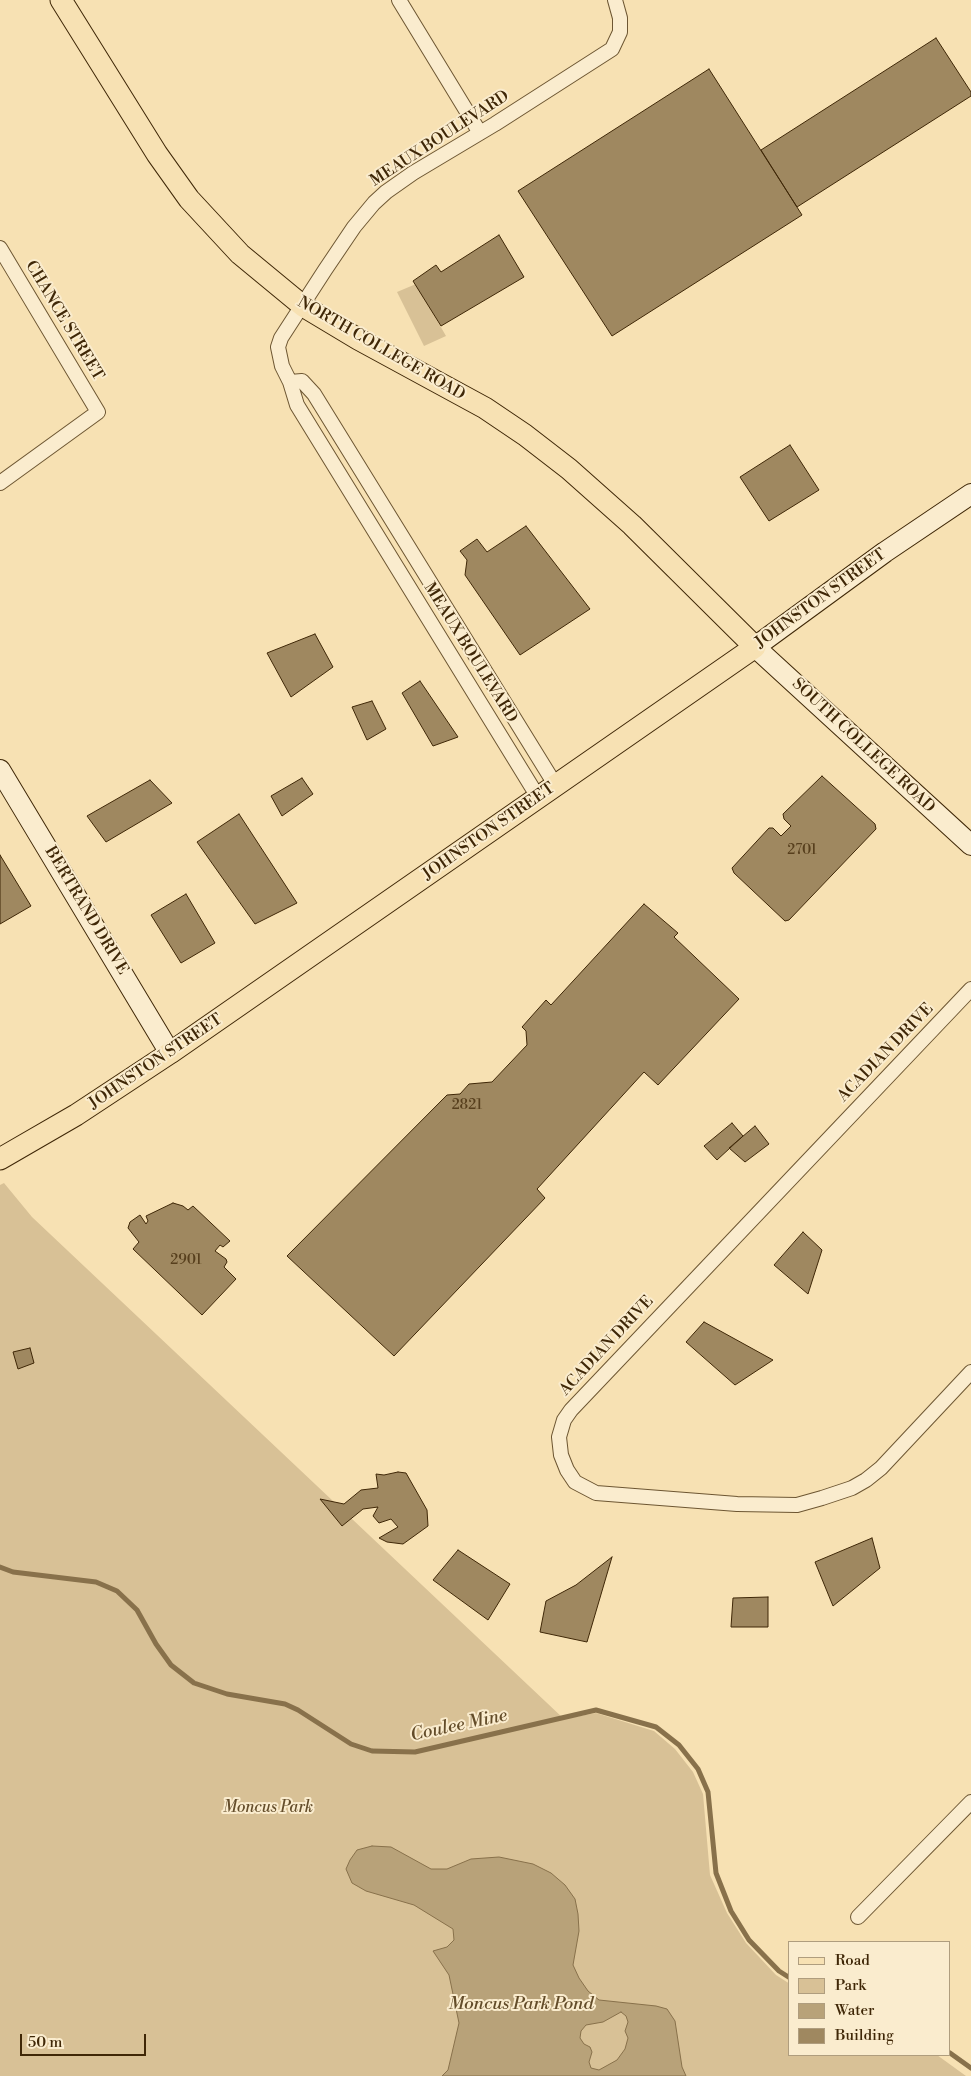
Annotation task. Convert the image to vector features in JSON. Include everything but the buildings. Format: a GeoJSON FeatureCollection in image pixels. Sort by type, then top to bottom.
{"type":"FeatureCollection","features":[{"type":"Feature","properties":{"kind":"main road","name":"NORTH COLLEGE ROAD"},"geometry":{"type":"LineString","coordinates":[[62,0],[156,154],[189,199],[240,254],[303,306],[358,339],[485,408],[525,435],[575,474],[632,525],[755,647]]}},
{"type":"Feature","properties":{"kind":"main road","name":"JOHNSTON STREET"},"geometry":{"type":"LineString","coordinates":[[0,1159],[76,1115],[170,1053],[556,786],[755,647],[885,552],[971,494]]}},
{"type":"Feature","properties":{"kind":"main road","name":"SOUTH COLLEGE ROAD"},"geometry":{"type":"LineString","coordinates":[[755,647],[971,845]]}},
{"type":"Feature","properties":{"kind":"main road","name":"BERTRAND DRIVE"},"geometry":{"type":"LineString","coordinates":[[0,770],[170,1053]]}},
{"type":"Feature","properties":{"kind":"street"},"geometry":{"type":"LineString","coordinates":[[399,0],[480,133]]}},
{"type":"Feature","properties":{"kind":"street","name":"MEAUX BOULEVARD"},"geometry":{"type":"LineString","coordinates":[[538,797],[296,405],[290,382],[282,366],[278,347],[281,338],[354,227],[374,203],[413,173],[480,133],[612,48],[618,40],[620,32],[620,18],[615,0]]}},
{"type":"Feature","properties":{"kind":"street","name":"CHANCE STREET"},"geometry":{"type":"LineString","coordinates":[[0,248],[98,412],[0,483]]}},
{"type":"Feature","properties":{"kind":"street","name":"MEAUX BOULEVARD"},"geometry":{"type":"LineString","coordinates":[[290,382],[302,381],[314,394],[556,786]]}},
{"type":"Feature","properties":{"kind":"street"},"geometry":{"type":"LineString","coordinates":[[372,527],[390,515]]}},
{"type":"Feature","properties":{"kind":"street","name":"ACADIAN DRIVE"},"geometry":{"type":"LineString","coordinates":[[971,989],[571,1410],[564,1420],[559,1437],[561,1455],[567,1470],[575,1482],[596,1494],[737,1504],[798,1505],[845,1490],[866,1480],[881,1468],[971,1372]]}},
{"type":"Feature","properties":{"kind":"street"},"geometry":{"type":"LineString","coordinates":[[858,1917],[971,1802]]}},
{"type":"Feature","properties":{"kind":"green space"},"geometry":{"type":"Polygon","coordinates":[[[416,284],[446,336],[424,346],[397,292],[416,284]]]}},
{"type":"Feature","properties":{"kind":"green space","name":"Moncus Park"},"geometry":{"type":"Polygon","coordinates":[[[4,1183],[32,1217],[564,1719],[596,1713],[654,1731],[675,1749],[693,1772],[703,1794],[710,1875],[727,1913],[746,1943],[776,1975],[788,1983],[788,2056],[938,2056],[966,2076],[0,2076],[0,1185],[4,1183]]]}},
{"type":"Feature","properties":{"kind":"water","name":"Moncus Park Pond"},"geometry":{"type":"Polygon","coordinates":[[[372,1846],[391,1847],[431,1869],[447,1869],[471,1859],[499,1857],[533,1864],[551,1873],[565,1885],[575,1899],[579,1931],[573,1965],[579,1978],[588,1991],[599,2000],[656,2006],[667,2009],[675,2021],[682,2067],[686,2076],[442,2076],[448,2070],[459,2023],[449,1975],[433,1951],[447,1947],[454,1940],[453,1929],[414,1905],[366,1891],[352,1883],[346,1869],[357,1850],[372,1846]],[[621,2012],[603,2022],[586,2025],[581,2031],[580,2038],[584,2044],[590,2047],[592,2052],[589,2062],[591,2068],[599,2070],[617,2060],[625,2049],[628,2038],[625,2031],[628,2022],[626,2016],[621,2012]]]}},
{"type":"Feature","properties":{"kind":"waterway","name":"Coulee Mine"},"geometry":{"type":"LineString","coordinates":[[0,1567],[13,1572],[96,1582],[117,1591],[137,1610],[156,1644],[171,1665],[194,1683],[227,1694],[285,1704],[298,1710],[351,1744],[372,1751],[415,1752],[596,1710],[656,1727],[679,1745],[698,1769],[708,1792],[716,1873],[731,1911],[749,1940],[779,1971],[788,1977]]}},
{"type":"Feature","properties":{"kind":"waterway","name":"Coulee Mine"},"geometry":{"type":"LineString","coordinates":[[951,2054],[971,2068]]}}]}
